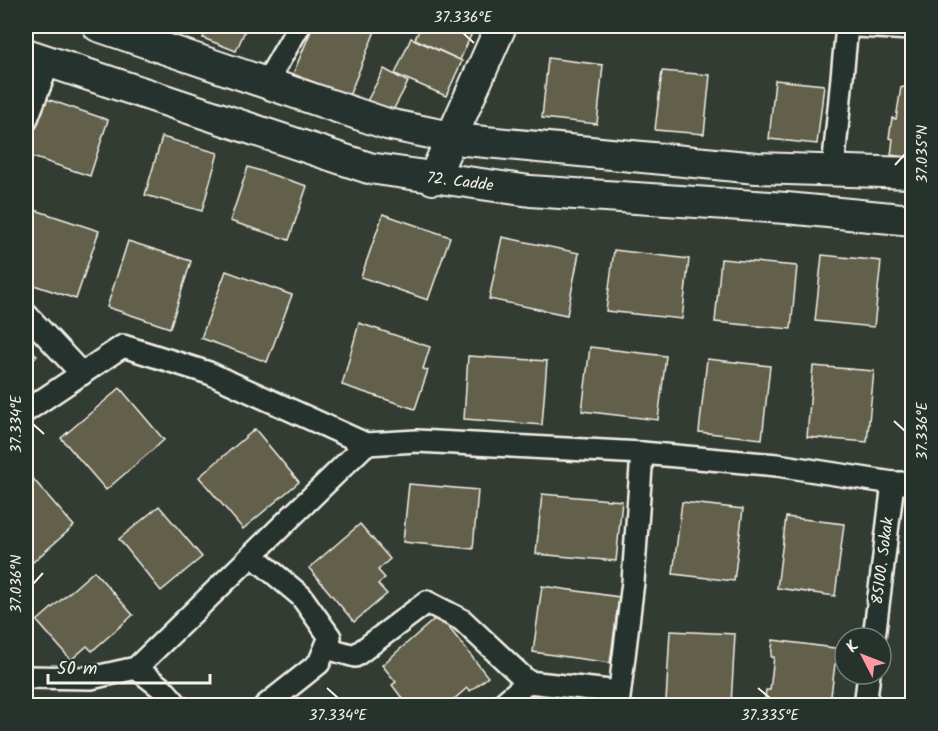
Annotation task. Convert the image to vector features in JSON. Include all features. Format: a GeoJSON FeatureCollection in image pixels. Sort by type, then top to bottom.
{"type":"FeatureCollection","features":[{"type":"Feature","properties":{"kind":"main road"},"geometry":{"type":"LineString","coordinates":[[98,26],[387,124],[452,137],[757,168],[912,173]]}},
{"type":"Feature","properties":{"kind":"main road"},"geometry":{"type":"LineString","coordinates":[[432,179],[501,26]]}},
{"type":"Feature","properties":{"kind":"main road","name":"72. Cadde"},"geometry":{"type":"LineString","coordinates":[[37,58],[369,168],[432,179],[530,191],[786,208],[912,220]]}},
{"type":"Feature","properties":{"kind":"street"},"geometry":{"type":"LineString","coordinates":[[266,83],[299,26]]}},
{"type":"Feature","properties":{"kind":"street"},"geometry":{"type":"LineString","coordinates":[[833,170],[847,26]]}},
{"type":"Feature","properties":{"kind":"street"},"geometry":{"type":"LineString","coordinates":[[857,26],[912,29]]}},
{"type":"Feature","properties":{"kind":"street"},"geometry":{"type":"LineString","coordinates":[[26,122],[37,58]]}},
{"type":"Feature","properties":{"kind":"street"},"geometry":{"type":"LineString","coordinates":[[26,314],[82,374]]}},
{"type":"Feature","properties":{"kind":"street"},"geometry":{"type":"LineString","coordinates":[[26,411],[123,346],[209,373],[366,444],[417,441],[642,453],[777,465],[903,483]]}},
{"type":"Feature","properties":{"kind":"street"},"geometry":{"type":"LineString","coordinates":[[26,677],[91,678],[136,668],[366,444]]}},
{"type":"Feature","properties":{"kind":"street"},"geometry":{"type":"LineString","coordinates":[[326,648],[355,656],[427,602],[462,620],[528,682],[618,699],[633,582],[642,453]]}},
{"type":"Feature","properties":{"kind":"street","name":"85100. Sokak"},"geometry":{"type":"LineString","coordinates":[[876,626],[903,483]]}},
{"type":"Feature","properties":{"kind":"street"},"geometry":{"type":"LineString","coordinates":[[252,555],[301,596],[330,637],[318,663],[265,705]]}},
{"type":"Feature","properties":{"kind":"street"},"geometry":{"type":"LineString","coordinates":[[136,668],[178,705]]}},
{"type":"Feature","properties":{"kind":"street"},"geometry":{"type":"LineString","coordinates":[[500,705],[528,682]]}},
{"type":"Feature","properties":{"kind":"street"},"geometry":{"type":"LineString","coordinates":[[865,705],[867,686]]}},
{"type":"Feature","properties":{"kind":"green space"},"geometry":{"type":"Polygon","coordinates":[[[567,689],[592,705],[489,706],[502,695],[567,689]]]}},
{"type":"Feature","properties":{"kind":"building"},"geometry":{"type":"Polygon","coordinates":[[[208,26],[247,26],[236,51],[203,38],[208,26]]]}},
{"type":"Feature","properties":{"kind":"building"},"geometry":{"type":"Polygon","coordinates":[[[313,26],[377,26],[349,96],[293,74],[313,26]]]}},
{"type":"Feature","properties":{"kind":"building"},"geometry":{"type":"Polygon","coordinates":[[[421,26],[455,26],[472,33],[460,60],[415,39],[421,26]]]}},
{"type":"Feature","properties":{"kind":"building"},"geometry":{"type":"Polygon","coordinates":[[[411,38],[462,61],[446,96],[395,74],[411,38]]]}},
{"type":"Feature","properties":{"kind":"building"},"geometry":{"type":"Polygon","coordinates":[[[548,58],[603,65],[597,124],[542,118],[548,58]]]}},
{"type":"Feature","properties":{"kind":"building"},"geometry":{"type":"Polygon","coordinates":[[[384,69],[408,82],[390,116],[366,103],[384,69]]]}},
{"type":"Feature","properties":{"kind":"building"},"geometry":{"type":"Polygon","coordinates":[[[662,71],[710,75],[704,134],[655,130],[662,71]]]}},
{"type":"Feature","properties":{"kind":"building"},"geometry":{"type":"Polygon","coordinates":[[[775,80],[824,85],[817,144],[769,139],[775,80]]]}},
{"type":"Feature","properties":{"kind":"building"},"geometry":{"type":"Polygon","coordinates":[[[901,87],[912,88],[912,158],[891,155],[893,139],[889,138],[892,118],[896,119],[901,87]]]}},
{"type":"Feature","properties":{"kind":"building"},"geometry":{"type":"Polygon","coordinates":[[[41,97],[108,120],[90,176],[26,155],[26,143],[41,97]]]}},
{"type":"Feature","properties":{"kind":"building"},"geometry":{"type":"Polygon","coordinates":[[[162,137],[218,153],[202,211],[145,195],[162,137]]]}},
{"type":"Feature","properties":{"kind":"building"},"geometry":{"type":"Polygon","coordinates":[[[248,167],[307,186],[289,240],[230,221],[248,167]]]}},
{"type":"Feature","properties":{"kind":"building"},"geometry":{"type":"Polygon","coordinates":[[[26,207],[99,231],[76,299],[31,284],[26,278],[26,207]]]}},
{"type":"Feature","properties":{"kind":"building"},"geometry":{"type":"Polygon","coordinates":[[[383,214],[450,237],[428,300],[361,277],[383,214]]]}},
{"type":"Feature","properties":{"kind":"building"},"geometry":{"type":"Polygon","coordinates":[[[502,237],[579,253],[567,315],[489,299],[502,237]]]}},
{"type":"Feature","properties":{"kind":"building"},"geometry":{"type":"Polygon","coordinates":[[[128,241],[191,261],[170,328],[107,307],[128,241]]]}},
{"type":"Feature","properties":{"kind":"building"},"geometry":{"type":"Polygon","coordinates":[[[614,250],[689,259],[682,319],[606,311],[614,250]]]}},
{"type":"Feature","properties":{"kind":"building"},"geometry":{"type":"Polygon","coordinates":[[[822,255],[881,261],[874,327],[815,321],[822,255]]]}},
{"type":"Feature","properties":{"kind":"building"},"geometry":{"type":"Polygon","coordinates":[[[721,259],[797,266],[791,329],[715,322],[721,259]]]}},
{"type":"Feature","properties":{"kind":"building"},"geometry":{"type":"Polygon","coordinates":[[[226,271],[292,295],[267,362],[201,338],[226,271]]]}},
{"type":"Feature","properties":{"kind":"building"},"geometry":{"type":"Polygon","coordinates":[[[359,323],[430,347],[423,369],[428,370],[415,409],[342,385],[359,323]]]}},
{"type":"Feature","properties":{"kind":"building"},"geometry":{"type":"Polygon","coordinates":[[[26,342],[37,356],[26,366],[26,342]]]}},
{"type":"Feature","properties":{"kind":"building"},"geometry":{"type":"Polygon","coordinates":[[[590,347],[666,356],[658,420],[582,411],[590,347]]]}},
{"type":"Feature","properties":{"kind":"building"},"geometry":{"type":"Polygon","coordinates":[[[468,356],[547,361],[542,425],[464,419],[468,356]]]}},
{"type":"Feature","properties":{"kind":"building"},"geometry":{"type":"Polygon","coordinates":[[[707,359],[770,366],[762,439],[699,432],[707,359]]]}},
{"type":"Feature","properties":{"kind":"building"},"geometry":{"type":"Polygon","coordinates":[[[813,366],[874,371],[867,442],[807,437],[813,366]]]}},
{"type":"Feature","properties":{"kind":"building"},"geometry":{"type":"Polygon","coordinates":[[[120,388],[164,440],[106,490],[61,438],[120,388]]]}},
{"type":"Feature","properties":{"kind":"building"},"geometry":{"type":"Polygon","coordinates":[[[255,429],[299,482],[243,529],[199,477],[255,429]]]}},
{"type":"Feature","properties":{"kind":"building"},"geometry":{"type":"Polygon","coordinates":[[[28,473],[74,526],[26,568],[26,475],[28,473]]]}},
{"type":"Feature","properties":{"kind":"building"},"geometry":{"type":"Polygon","coordinates":[[[409,484],[478,490],[473,549],[403,542],[409,484]]]}},
{"type":"Feature","properties":{"kind":"building"},"geometry":{"type":"Polygon","coordinates":[[[542,494],[622,501],[616,561],[536,554],[542,494]]]}},
{"type":"Feature","properties":{"kind":"building"},"geometry":{"type":"Polygon","coordinates":[[[682,502],[743,509],[734,581],[673,574],[682,502]]]}},
{"type":"Feature","properties":{"kind":"building"},"geometry":{"type":"Polygon","coordinates":[[[159,506],[202,557],[161,591],[119,539],[159,506]]]}},
{"type":"Feature","properties":{"kind":"building"},"geometry":{"type":"Polygon","coordinates":[[[786,517],[844,524],[835,596],[777,588],[786,517]]]}},
{"type":"Feature","properties":{"kind":"building"},"geometry":{"type":"Polygon","coordinates":[[[360,524],[390,559],[378,570],[385,578],[378,584],[387,594],[354,622],[309,568],[360,524]]]}},
{"type":"Feature","properties":{"kind":"building"},"geometry":{"type":"Polygon","coordinates":[[[94,571],[133,615],[92,651],[87,646],[71,660],[37,621],[94,571]]]}},
{"type":"Feature","properties":{"kind":"building"},"geometry":{"type":"Polygon","coordinates":[[[542,586],[619,597],[610,663],[533,652],[542,586]]]}},
{"type":"Feature","properties":{"kind":"building"},"geometry":{"type":"Polygon","coordinates":[[[439,615],[488,677],[470,691],[467,688],[446,706],[408,706],[392,685],[396,682],[382,665],[439,615]]]}},
{"type":"Feature","properties":{"kind":"building"},"geometry":{"type":"Polygon","coordinates":[[[912,628],[912,679],[907,678],[912,628]]]}},
{"type":"Feature","properties":{"kind":"building"},"geometry":{"type":"Polygon","coordinates":[[[670,631],[735,634],[731,705],[666,702],[670,631]]]}},
{"type":"Feature","properties":{"kind":"building"},"geometry":{"type":"Polygon","coordinates":[[[773,640],[833,648],[831,696],[836,697],[835,706],[764,706],[766,690],[770,690],[774,657],[771,657],[773,640]]]}}]}
